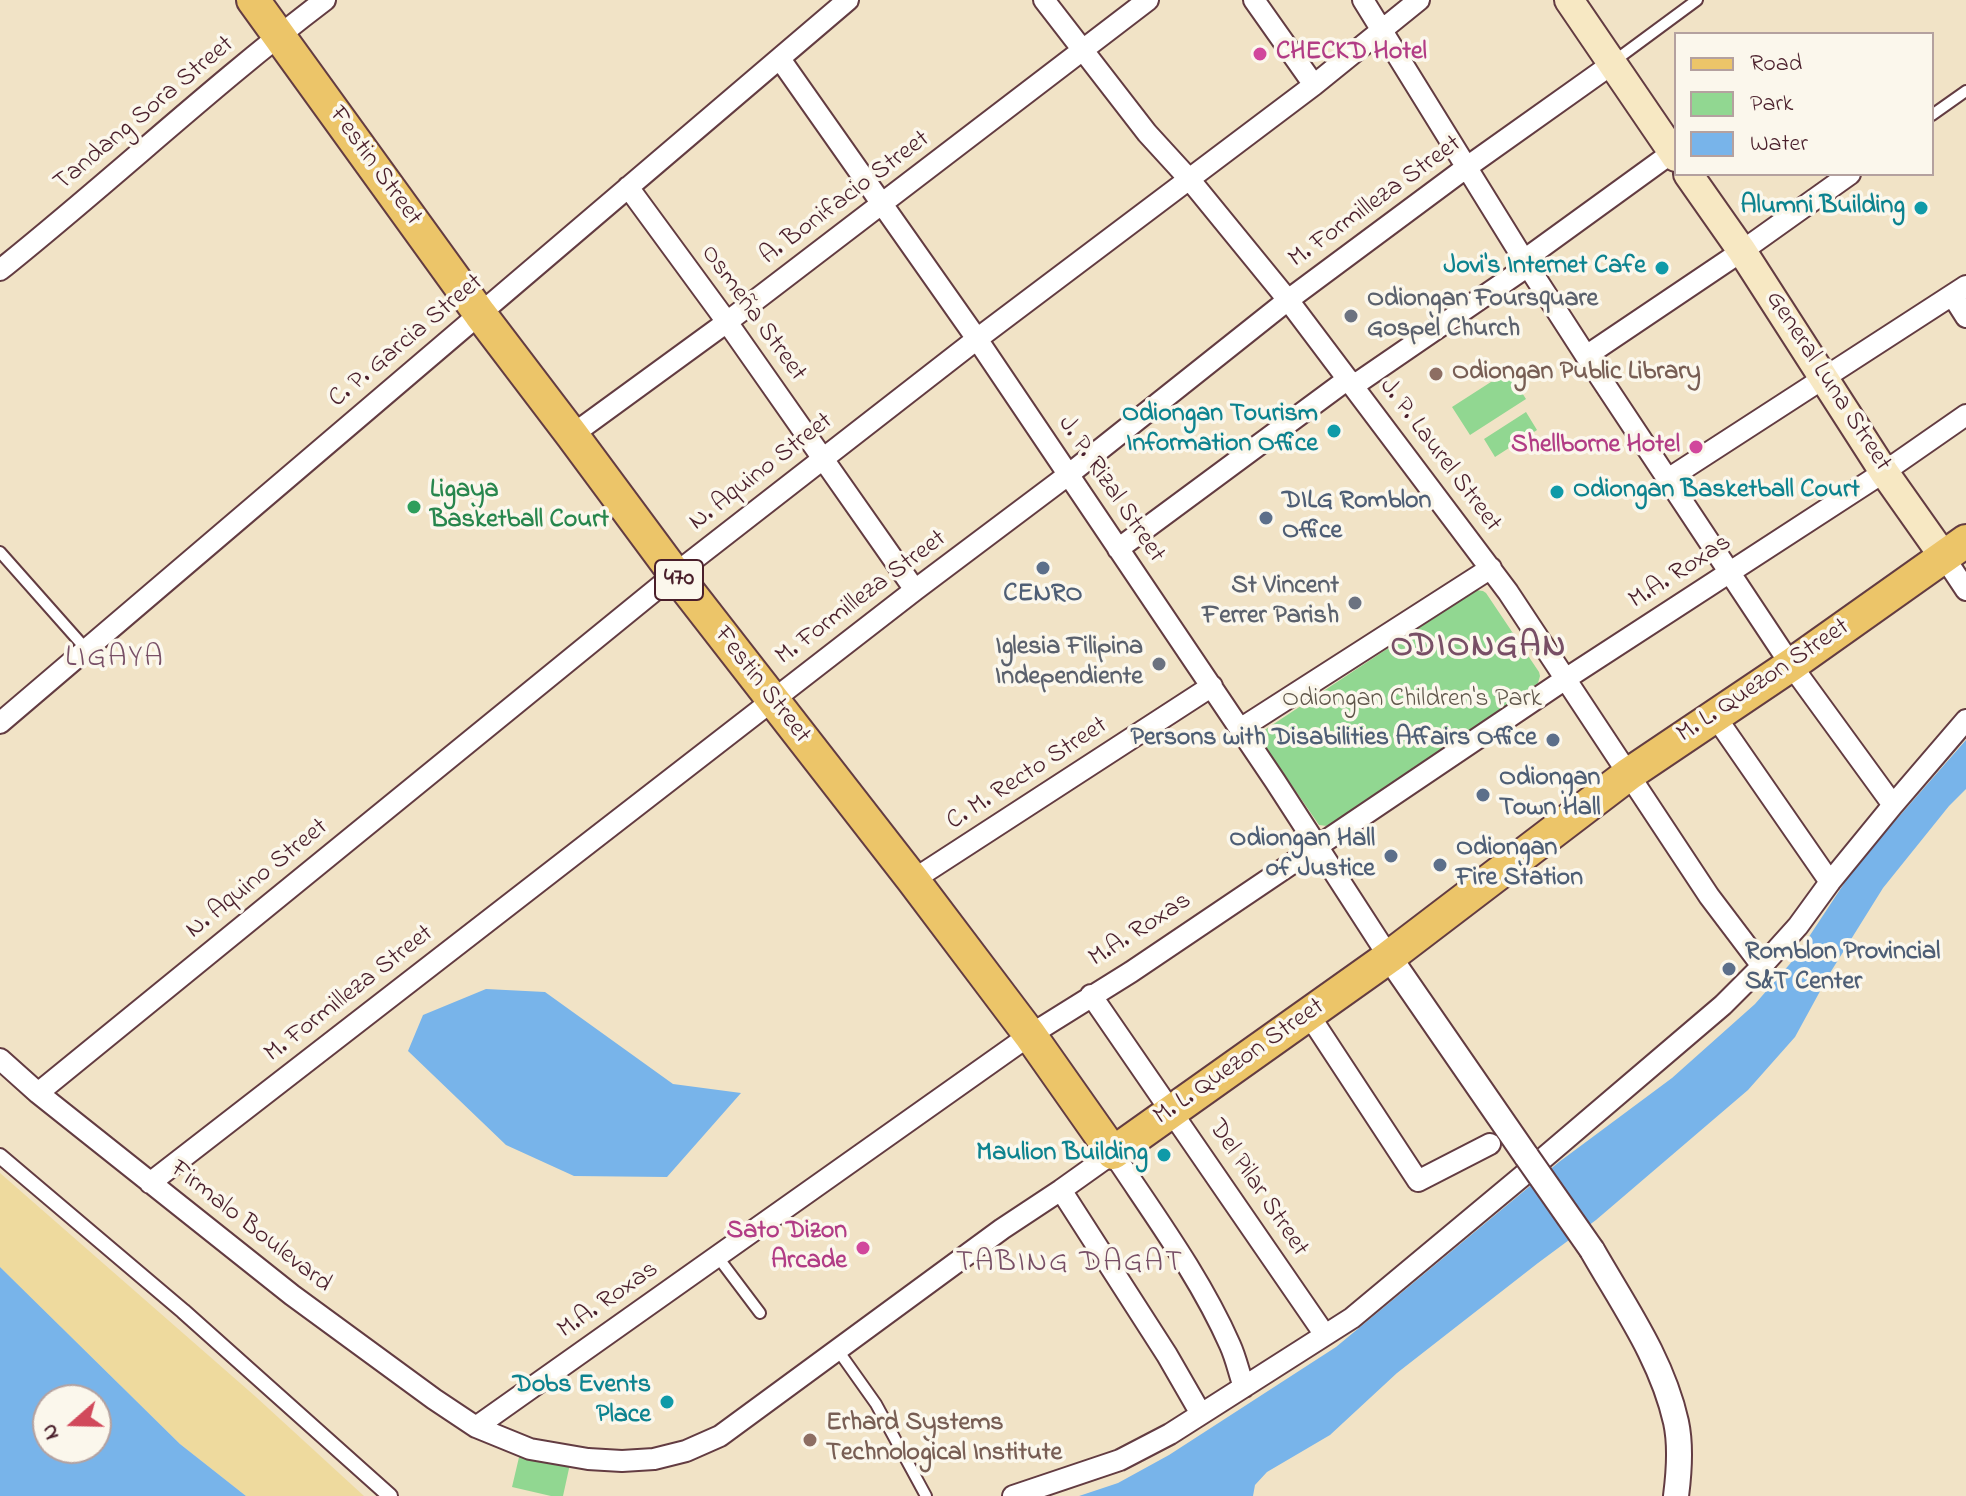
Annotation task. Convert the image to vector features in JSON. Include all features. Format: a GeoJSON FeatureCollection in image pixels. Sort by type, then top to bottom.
{"type":"FeatureCollection","features":[{"type":"Feature","properties":{"kind":"main road","name":"Festin Street"},"geometry":{"type":"LineString","coordinates":[[253,0],[480,314],[675,574],[1030,1035],[1113,1153]]}},
{"type":"Feature","properties":{"kind":"main road","name":"General Luna Street"},"geometry":{"type":"LineString","coordinates":[[1569,0],[1674,154]]}},
{"type":"Feature","properties":{"kind":"main road","name":"General Luna Street"},"geometry":{"type":"LineString","coordinates":[[1690,176],[1742,251],[1884,472],[1955,549]]}},
{"type":"Feature","properties":{"kind":"main road","name":"M. L. Quezon Street"},"geometry":{"type":"LineString","coordinates":[[1113,1153],[1389,957],[1629,774],[1955,549]]}},
{"type":"Feature","properties":{"kind":"street","name":"Tandang Sora Street"},"geometry":{"type":"LineString","coordinates":[[0,270],[279,35],[325,0]]}},
{"type":"Feature","properties":{"kind":"street","name":"C. P. Garcia Street"},"geometry":{"type":"LineString","coordinates":[[0,723],[848,0]]}},
{"type":"Feature","properties":{"kind":"street","name":"J. P. Laurel Street"},"geometry":{"type":"LineString","coordinates":[[1044,0],[1147,133],[1190,180],[1288,300],[1491,568],[1567,678],[1709,896],[1762,966]]}},
{"type":"Feature","properties":{"kind":"street","name":"A. Bonifacio Street"},"geometry":{"type":"LineString","coordinates":[[572,435],[727,322],[1148,0]]}},
{"type":"Feature","properties":{"kind":"street"},"geometry":{"type":"LineString","coordinates":[[1254,0],[1314,85]]}},
{"type":"Feature","properties":{"kind":"street"},"geometry":{"type":"LineString","coordinates":[[1363,0],[1586,356],[1791,665],[1893,805]]}},
{"type":"Feature","properties":{"kind":"street","name":"N. Aquino Street"},"geometry":{"type":"LineString","coordinates":[[38,1093],[675,574],[977,339],[1314,85],[1419,0]]}},
{"type":"Feature","properties":{"kind":"street","name":"J. P. Rizal Street"},"geometry":{"type":"LineString","coordinates":[[780,59],[977,339],[1318,844],[1389,957]]}},
{"type":"Feature","properties":{"kind":"street","name":"M. Formilleza Street"},"geometry":{"type":"LineString","coordinates":[[150,1183],[1068,475],[1288,300],[1612,64]]}},
{"type":"Feature","properties":{"kind":"street"},"geometry":{"type":"LineString","coordinates":[[1118,549],[1350,382],[1674,164]]}},
{"type":"Feature","properties":{"kind":"street"},"geometry":{"type":"LineString","coordinates":[[1586,356],[1847,176]]}},
{"type":"Feature","properties":{"kind":"street","name":"Osmeña Street"},"geometry":{"type":"LineString","coordinates":[[628,187],[915,590]]}},
{"type":"Feature","properties":{"kind":"street"},"geometry":{"type":"LineString","coordinates":[[1668,479],[1959,291],[1966,317]]}},
{"type":"Feature","properties":{"kind":"street","name":"M.A. Roxas"},"geometry":{"type":"LineString","coordinates":[[476,1427],[1030,1035],[1131,972],[1318,844],[1966,415]]}},
{"type":"Feature","properties":{"kind":"street","name":"General Luna Street"},"geometry":{"type":"LineString","coordinates":[[1955,549],[1966,590]]}},
{"type":"Feature","properties":{"kind":"street"},"geometry":{"type":"LineString","coordinates":[[1240,729],[1491,568]]}},
{"type":"Feature","properties":{"kind":"street","name":"C. M. Recto Street"},"geometry":{"type":"LineString","coordinates":[[913,880],[1212,686]]}},
{"type":"Feature","properties":{"kind":"street"},"geometry":{"type":"LineString","coordinates":[[1715,716],[1830,882]]}},
{"type":"Feature","properties":{"kind":"street"},"geometry":{"type":"LineString","coordinates":[[1013,1496],[1120,1460],[1170,1434],[1352,1318],[1723,1005],[1798,926],[1830,882],[1966,720]]}},
{"type":"Feature","properties":{"kind":"street"},"geometry":{"type":"LineString","coordinates":[[1389,957],[1592,1250],[1646,1343],[1663,1376],[1676,1424],[1679,1475],[1676,1496]]}},
{"type":"Feature","properties":{"kind":"street","name":"Del Pilar Street"},"geometry":{"type":"LineString","coordinates":[[1091,995],[1325,1335]]}},
{"type":"Feature","properties":{"kind":"street"},"geometry":{"type":"LineString","coordinates":[[1309,1015],[1418,1181],[1490,1144]]}},
{"type":"Feature","properties":{"kind":"street","name":"Firmalo Boulevard"},"geometry":{"type":"LineString","coordinates":[[0,1059],[38,1093],[292,1295],[476,1427]]}},
{"type":"Feature","properties":{"kind":"street","name":"M. L. Quezon Street"},"geometry":{"type":"LineString","coordinates":[[476,1427],[530,1449],[588,1459],[654,1459],[686,1451],[720,1436],[1002,1229],[1113,1153]]}},
{"type":"Feature","properties":{"kind":"street","name":"Festin Street"},"geometry":{"type":"LineString","coordinates":[[1113,1153],[1213,1310],[1232,1348],[1244,1387]]}},
{"type":"Feature","properties":{"kind":"street"},"geometry":{"type":"LineString","coordinates":[[0,1156],[183,1311],[390,1496]]}},
{"type":"Feature","properties":{"kind":"street"},"geometry":{"type":"LineString","coordinates":[[1061,1190],[1167,1355],[1201,1414]]}},
{"type":"Feature","properties":{"kind":"lane"},"geometry":{"type":"LineString","coordinates":[[1612,64],[1697,0]]}},
{"type":"Feature","properties":{"kind":"lane"},"geometry":{"type":"LineString","coordinates":[[1934,114],[1966,91]]}},
{"type":"Feature","properties":{"kind":"lane"},"geometry":{"type":"LineString","coordinates":[[0,552],[86,649]]}},
{"type":"Feature","properties":{"kind":"lane"},"geometry":{"type":"LineString","coordinates":[[717,1256],[760,1313]]}},
{"type":"Feature","properties":{"kind":"lane"},"geometry":{"type":"LineString","coordinates":[[837,1349],[876,1404],[926,1496]]}},
{"type":"Feature","properties":{"kind":"green space"},"geometry":{"type":"Polygon","coordinates":[[[1508,371],[1526,399],[1470,435],[1452,407],[1508,371]]]}},
{"type":"Feature","properties":{"kind":"green space"},"geometry":{"type":"Polygon","coordinates":[[[1526,412],[1537,430],[1495,457],[1484,439],[1526,412]]]}},
{"type":"Feature","properties":{"kind":"green space","name":"Odiongan Children's Park"},"geometry":{"type":"Polygon","coordinates":[[[1476,590],[1486,593],[1539,672],[1538,683],[1327,826],[1319,825],[1260,739],[1260,733],[1476,590]]]}},
{"type":"Feature","properties":{"kind":"green space"},"geometry":{"type":"Polygon","coordinates":[[[520,1453],[570,1464],[563,1496],[512,1487],[520,1453]]]}},
{"type":"Feature","properties":{"kind":"sand"},"geometry":{"type":"Polygon","coordinates":[[[0,1173],[364,1496],[246,1496],[180,1444],[0,1267],[0,1173]]]}},
{"type":"Feature","properties":{"kind":"water"},"geometry":{"type":"Polygon","coordinates":[[[1966,740],[1966,789],[1883,888],[1830,973],[1795,1037],[1748,1090],[1596,1220],[1397,1373],[1330,1435],[1267,1472],[1255,1485],[1253,1496],[1079,1496],[1118,1483],[1169,1455],[1336,1347],[1559,1162],[1672,1078],[1755,1004],[1795,958],[1847,879],[1874,845],[1966,740]]]}},
{"type":"Feature","properties":{"kind":"water"},"geometry":{"type":"Polygon","coordinates":[[[486,989],[545,992],[673,1084],[741,1093],[667,1177],[574,1176],[506,1145],[408,1051],[423,1015],[486,989]]]}},
{"type":"Feature","properties":{"kind":"water"},"geometry":{"type":"Polygon","coordinates":[[[0,1267],[180,1444],[246,1496],[0,1496],[0,1267]]]}},
{"type":"Feature","properties":{"kind":"place","name":"CHECKD Hotel"},"geometry":{"type":"Point","coordinates":[1260,54]}},
{"type":"Feature","properties":{"kind":"place","name":"Alumni Building"},"geometry":{"type":"Point","coordinates":[1921,208]}},
{"type":"Feature","properties":{"kind":"place","name":"Jovi's Internet Cafe"},"geometry":{"type":"Point","coordinates":[1662,268]}},
{"type":"Feature","properties":{"kind":"place","name":"Odiongan Foursquare Gospel Church"},"geometry":{"type":"Point","coordinates":[1351,316]}},
{"type":"Feature","properties":{"kind":"place","name":"Odiongan Public Library"},"geometry":{"type":"Point","coordinates":[1436,374]}},
{"type":"Feature","properties":{"kind":"place","name":"Odiongan Tourism Information Office"},"geometry":{"type":"Point","coordinates":[1334,431]}},
{"type":"Feature","properties":{"kind":"place","name":"Shellborne Hotel"},"geometry":{"type":"Point","coordinates":[1696,447]}},
{"type":"Feature","properties":{"kind":"place","name":"Odiongan Basketball Court"},"geometry":{"type":"Point","coordinates":[1557,492]}},
{"type":"Feature","properties":{"kind":"place","name":"Ligaya Basketball Court"},"geometry":{"type":"Point","coordinates":[414,507]}},
{"type":"Feature","properties":{"kind":"place","name":"DILG Romblon Office"},"geometry":{"type":"Point","coordinates":[1266,518]}},
{"type":"Feature","properties":{"kind":"place","name":"CENRO"},"geometry":{"type":"Point","coordinates":[1043,568]}},
{"type":"Feature","properties":{"kind":"place","name":"St Vincent Ferrer Parish"},"geometry":{"type":"Point","coordinates":[1355,603]}},
{"type":"Feature","properties":{"kind":"place","name":"Iglesia Filipina Independiente"},"geometry":{"type":"Point","coordinates":[1159,664]}},
{"type":"Feature","properties":{"kind":"place","name":"Persons with Disabilities Affairs Office"},"geometry":{"type":"Point","coordinates":[1553,740]}},
{"type":"Feature","properties":{"kind":"place","name":"Odiongan Town Hall"},"geometry":{"type":"Point","coordinates":[1483,795]}},
{"type":"Feature","properties":{"kind":"place","name":"Odiongan Hall of Justice"},"geometry":{"type":"Point","coordinates":[1391,856]}},
{"type":"Feature","properties":{"kind":"place","name":"Odiongan Fire Station"},"geometry":{"type":"Point","coordinates":[1440,865]}},
{"type":"Feature","properties":{"kind":"place","name":"Romblon Provincial S&T Center"},"geometry":{"type":"Point","coordinates":[1729,969]}},
{"type":"Feature","properties":{"kind":"place","name":"Maulion Building"},"geometry":{"type":"Point","coordinates":[1164,1155]}},
{"type":"Feature","properties":{"kind":"place","name":"Sato Dizon Arcade"},"geometry":{"type":"Point","coordinates":[863,1248]}},
{"type":"Feature","properties":{"kind":"place","name":"Dobs Events Place"},"geometry":{"type":"Point","coordinates":[667,1402]}},
{"type":"Feature","properties":{"kind":"place","name":"Erhard Systems Technological Institute"},"geometry":{"type":"Point","coordinates":[810,1440]}},
{"type":"Feature","properties":{"kind":"district","name":"ODIONGAN"},"geometry":{"type":"Point","coordinates":[1479,649]}},
{"type":"Feature","properties":{"kind":"district","name":"LIGAYA"},"geometry":{"type":"Point","coordinates":[115,660]}},
{"type":"Feature","properties":{"kind":"district","name":"TABING DAGAT"},"geometry":{"type":"Point","coordinates":[1070,1265]}}]}
